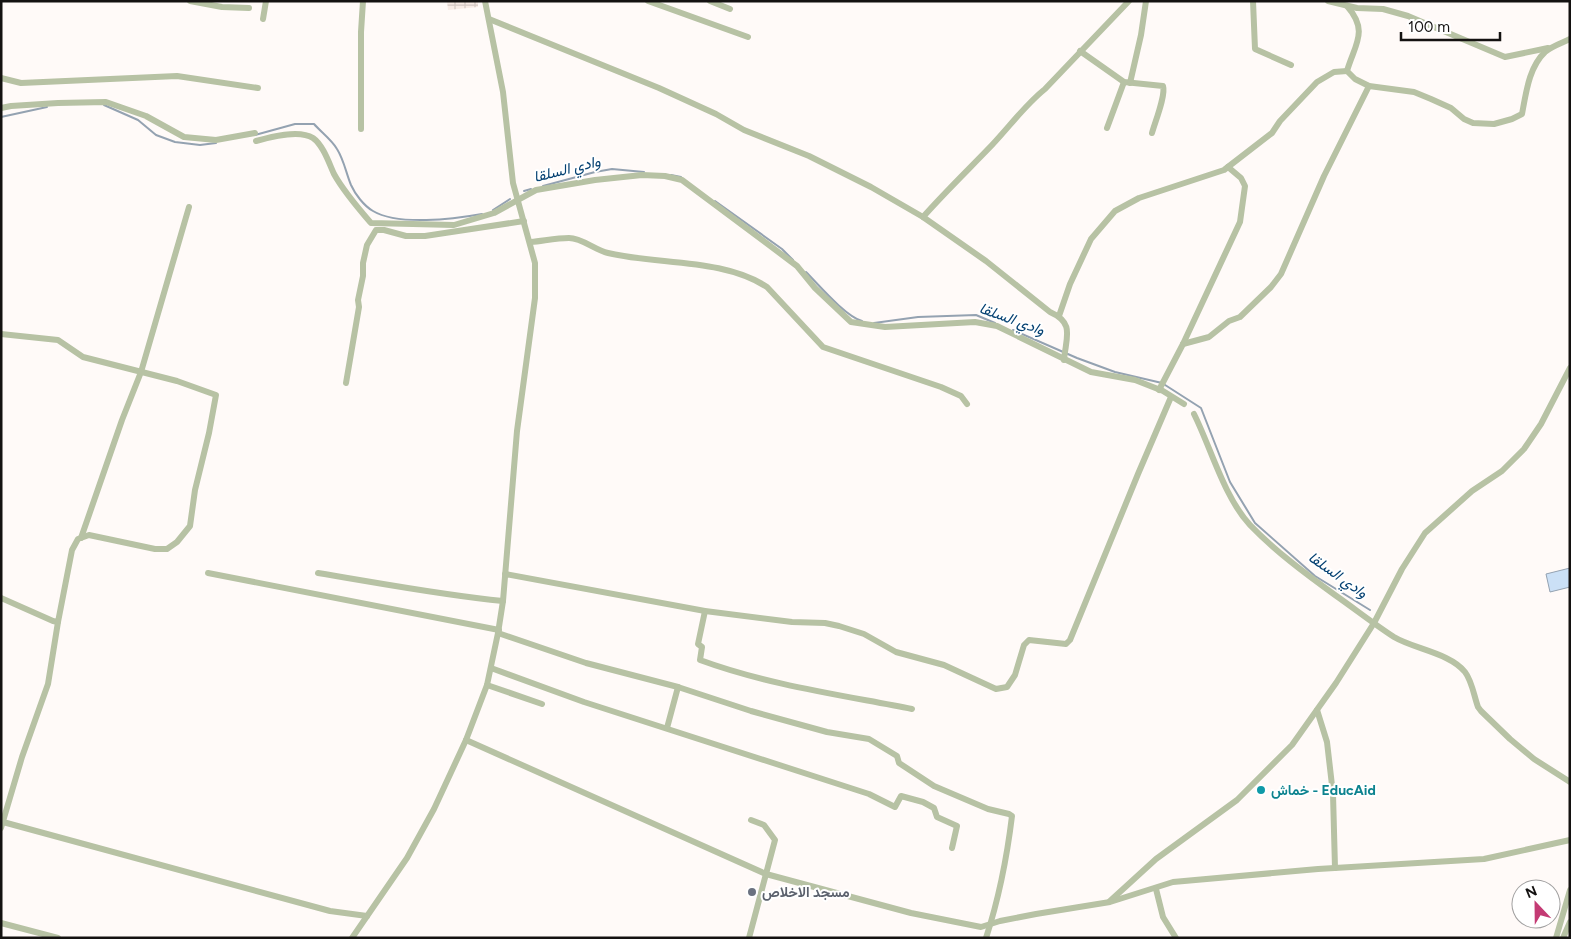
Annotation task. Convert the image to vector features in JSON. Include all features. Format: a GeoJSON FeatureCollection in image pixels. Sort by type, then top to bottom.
{"type":"FeatureCollection","features":[{"type":"Feature","properties":{"kind":"street"},"geometry":{"type":"LineString","coordinates":[[190,1],[249,8]]}},
{"type":"Feature","properties":{"kind":"street"},"geometry":{"type":"LineString","coordinates":[[263,20],[266,1]]}},
{"type":"Feature","properties":{"kind":"street"},"geometry":{"type":"LineString","coordinates":[[361,129],[361,32],[363,1]]}},
{"type":"Feature","properties":{"kind":"street"},"geometry":{"type":"LineString","coordinates":[[352,938],[407,858],[434,810],[466,740],[487,685],[499,632],[517,431],[535,298],[535,263],[531,242],[513,183],[503,92],[485,1]]}},
{"type":"Feature","properties":{"kind":"street"},"geometry":{"type":"LineString","coordinates":[[648,1],[748,37]]}},
{"type":"Feature","properties":{"kind":"street"},"geometry":{"type":"LineString","coordinates":[[710,1],[730,9]]}},
{"type":"Feature","properties":{"kind":"street"},"geometry":{"type":"LineString","coordinates":[[924,218],[1034,97],[1045,89],[1128,1]]}},
{"type":"Feature","properties":{"kind":"street"},"geometry":{"type":"LineString","coordinates":[[1108,128],[1127,82],[1141,35],[1146,1]]}},
{"type":"Feature","properties":{"kind":"street"},"geometry":{"type":"LineString","coordinates":[[1253,1],[1255,49],[1291,65]]}},
{"type":"Feature","properties":{"kind":"street"},"geometry":{"type":"LineString","coordinates":[[1332,2],[1347,6],[1383,9],[1408,16],[1505,57],[1522,52],[1541,51],[1570,39]]}},
{"type":"Feature","properties":{"kind":"street"},"geometry":{"type":"LineString","coordinates":[[1347,6],[1356,16],[1359,39],[1347,71]]}},
{"type":"Feature","properties":{"kind":"street"},"geometry":{"type":"LineString","coordinates":[[489,19],[659,88],[716,114],[757,136],[809,156],[871,187],[924,218],[1066,322],[1068,334],[1064,360]]}},
{"type":"Feature","properties":{"kind":"street"},"geometry":{"type":"LineString","coordinates":[[1059,316],[1070,284],[1091,239],[1114,211],[1139,198],[1187,184],[1224,170],[1272,133],[1280,121],[1317,82],[1334,72],[1347,71],[1356,79],[1369,86],[1414,92],[1451,108],[1464,119],[1473,123],[1494,124],[1512,120],[1522,114],[1526,90],[1534,67],[1546,52],[1556,45]]}},
{"type":"Feature","properties":{"kind":"street"},"geometry":{"type":"LineString","coordinates":[[1080,51],[1127,82],[1163,86],[1164,96],[1152,133]]}},
{"type":"Feature","properties":{"kind":"street"},"geometry":{"type":"LineString","coordinates":[[1,78],[21,83],[177,76],[258,88]]}},
{"type":"Feature","properties":{"kind":"street"},"geometry":{"type":"LineString","coordinates":[[1183,344],[1209,337],[1229,321],[1240,317],[1271,287],[1281,274],[1324,176],[1369,86]]}},
{"type":"Feature","properties":{"kind":"street"},"geometry":{"type":"LineString","coordinates":[[1,108],[58,103],[106,102],[146,116],[184,137],[216,140],[255,133]]}},
{"type":"Feature","properties":{"kind":"street"},"geometry":{"type":"LineString","coordinates":[[256,141],[288,134],[305,135],[313,138],[328,157],[334,173],[352,201],[371,223],[454,225],[494,214],[536,190],[594,180],[642,175],[665,176],[682,180],[797,266],[815,288],[851,322],[885,327],[975,322],[996,326],[1091,372],[1135,380],[1159,390],[1184,404]]}},
{"type":"Feature","properties":{"kind":"street"},"geometry":{"type":"LineString","coordinates":[[1159,390],[1183,344],[1240,222],[1245,186],[1241,178],[1228,167]]}},
{"type":"Feature","properties":{"kind":"street"},"geometry":{"type":"LineString","coordinates":[[81,538],[122,420],[141,372],[189,207]]}},
{"type":"Feature","properties":{"kind":"street"},"geometry":{"type":"LineString","coordinates":[[346,384],[359,307],[358,300],[363,276],[363,263],[368,245],[376,230],[384,230],[406,236],[425,236],[524,221]]}},
{"type":"Feature","properties":{"kind":"street"},"geometry":{"type":"LineString","coordinates":[[531,242],[570,238],[606,253],[708,266],[733,272],[760,282],[781,300],[823,347],[941,387],[961,396],[967,404]]}},
{"type":"Feature","properties":{"kind":"street"},"geometry":{"type":"LineString","coordinates":[[1,334],[58,340],[83,357],[177,381],[216,395],[210,433],[195,490],[190,526],[176,542],[167,549],[155,549],[89,535],[78,539],[72,550],[48,684],[22,757],[2,825],[330,910],[367,916]]}},
{"type":"Feature","properties":{"kind":"street"},"geometry":{"type":"LineString","coordinates":[[1110,902],[1156,859],[1237,800],[1292,745],[1374,624],[1402,569],[1425,533],[1472,491],[1502,472],[1524,450],[1541,424],[1570,368]]}},
{"type":"Feature","properties":{"kind":"street"},"geometry":{"type":"LineString","coordinates":[[505,574],[705,610],[792,622],[825,623],[839,626],[864,634],[896,652],[944,665],[996,689],[1006,687],[1015,675],[1024,645],[1030,640],[1066,644],[1070,640],[1171,397]]}},
{"type":"Feature","properties":{"kind":"street"},"geometry":{"type":"LineString","coordinates":[[1194,414],[1225,485],[1250,524],[1291,562],[1374,624],[1396,638],[1451,661],[1464,671],[1469,677],[1478,707],[1510,739],[1534,759],[1570,782]]}},
{"type":"Feature","properties":{"kind":"street"},"geometry":{"type":"LineString","coordinates":[[208,573],[499,632],[586,663],[678,686],[760,714],[827,732],[869,740],[897,756],[899,763],[934,786],[988,809],[1012,816],[994,914],[986,938]]}},
{"type":"Feature","properties":{"kind":"street"},"geometry":{"type":"LineString","coordinates":[[318,573],[503,602]]}},
{"type":"Feature","properties":{"kind":"street"},"geometry":{"type":"LineString","coordinates":[[1,598],[58,622]]}},
{"type":"Feature","properties":{"kind":"street"},"geometry":{"type":"LineString","coordinates":[[705,610],[698,644],[702,647],[700,660],[779,683],[912,709]]}},
{"type":"Feature","properties":{"kind":"street"},"geometry":{"type":"LineString","coordinates":[[491,668],[584,702],[869,794],[895,807],[901,796],[923,802],[934,808],[937,817],[957,826],[952,848]]}},
{"type":"Feature","properties":{"kind":"street"},"geometry":{"type":"LineString","coordinates":[[487,685],[542,704]]}},
{"type":"Feature","properties":{"kind":"street"},"geometry":{"type":"LineString","coordinates":[[667,728],[678,686]]}},
{"type":"Feature","properties":{"kind":"street"},"geometry":{"type":"LineString","coordinates":[[1317,710],[1328,742],[1335,868]]}},
{"type":"Feature","properties":{"kind":"street"},"geometry":{"type":"LineString","coordinates":[[466,740],[766,874],[911,913],[982,927],[1036,914],[1110,902],[1156,889],[1172,882],[1335,868],[1484,859],[1570,840]]}},
{"type":"Feature","properties":{"kind":"street"},"geometry":{"type":"LineString","coordinates":[[749,938],[775,840],[764,825],[751,820]]}},
{"type":"Feature","properties":{"kind":"street"},"geometry":{"type":"LineString","coordinates":[[1156,889],[1164,917],[1176,938]]}},
{"type":"Feature","properties":{"kind":"street"},"geometry":{"type":"LineString","coordinates":[[1556,938],[1570,890]]}},
{"type":"Feature","properties":{"kind":"street"},"geometry":{"type":"LineString","coordinates":[[1563,938],[1570,922]]}},
{"type":"Feature","properties":{"kind":"street"},"geometry":{"type":"LineString","coordinates":[[1,923],[48,937],[58,938]]}},
{"type":"Feature","properties":{"kind":"shaded area"},"geometry":{"type":"Polygon","coordinates":[[[447,1],[478,1],[478,7],[448,10],[447,1]]]}},
{"type":"Feature","properties":{"kind":"water"},"geometry":{"type":"Polygon","coordinates":[[[1570,568],[1570,587],[1550,592],[1546,574],[1570,568]]]}},
{"type":"Feature","properties":{"kind":"waterway","name":"وادي السلقا"},"geometry":{"type":"LineString","coordinates":[[104,105],[138,120],[156,135],[175,142],[200,145],[216,143]]}},
{"type":"Feature","properties":{"kind":"waterway","name":"وادي السلقا"},"geometry":{"type":"LineString","coordinates":[[1,117],[47,107]]}},
{"type":"Feature","properties":{"kind":"waterway","name":"وادي السلقا"},"geometry":{"type":"LineString","coordinates":[[255,135],[295,124],[314,124],[337,149],[357,196],[370,209],[384,216],[426,220],[482,214]]}},
{"type":"Feature","properties":{"kind":"waterway","name":"وادي السلقا"},"geometry":{"type":"LineString","coordinates":[[543,186],[612,169],[644,172]]}},
{"type":"Feature","properties":{"kind":"waterway","name":"وادي السلقا"},"geometry":{"type":"LineString","coordinates":[[671,175],[681,177]]}},
{"type":"Feature","properties":{"kind":"waterway","name":"وادي السلقا"},"geometry":{"type":"LineString","coordinates":[[524,191],[531,189]]}},
{"type":"Feature","properties":{"kind":"waterway","name":"وادي السلقا"},"geometry":{"type":"LineString","coordinates":[[493,210],[510,199]]}},
{"type":"Feature","properties":{"kind":"waterway","name":"وادي السلقا"},"geometry":{"type":"LineString","coordinates":[[715,201],[782,249],[793,260]]}},
{"type":"Feature","properties":{"kind":"waterway","name":"وادي السلقا"},"geometry":{"type":"LineString","coordinates":[[806,272],[840,307],[862,321]]}},
{"type":"Feature","properties":{"kind":"waterway","name":"وادي السلقا"},"geometry":{"type":"LineString","coordinates":[[874,323],[918,317],[976,315],[995,323]]}},
{"type":"Feature","properties":{"kind":"waterway","name":"وادي السلقا"},"geometry":{"type":"LineString","coordinates":[[1013,330],[1077,358],[1115,372],[1162,383],[1201,408],[1230,482],[1255,523],[1315,576],[1370,610]]}},
{"type":"Feature","properties":{"kind":"place","name":"خماش - EducAid"},"geometry":{"type":"Point","coordinates":[1261,790]}},
{"type":"Feature","properties":{"kind":"place","name":"مسجد الاخلاص"},"geometry":{"type":"Point","coordinates":[752,892]}}]}
